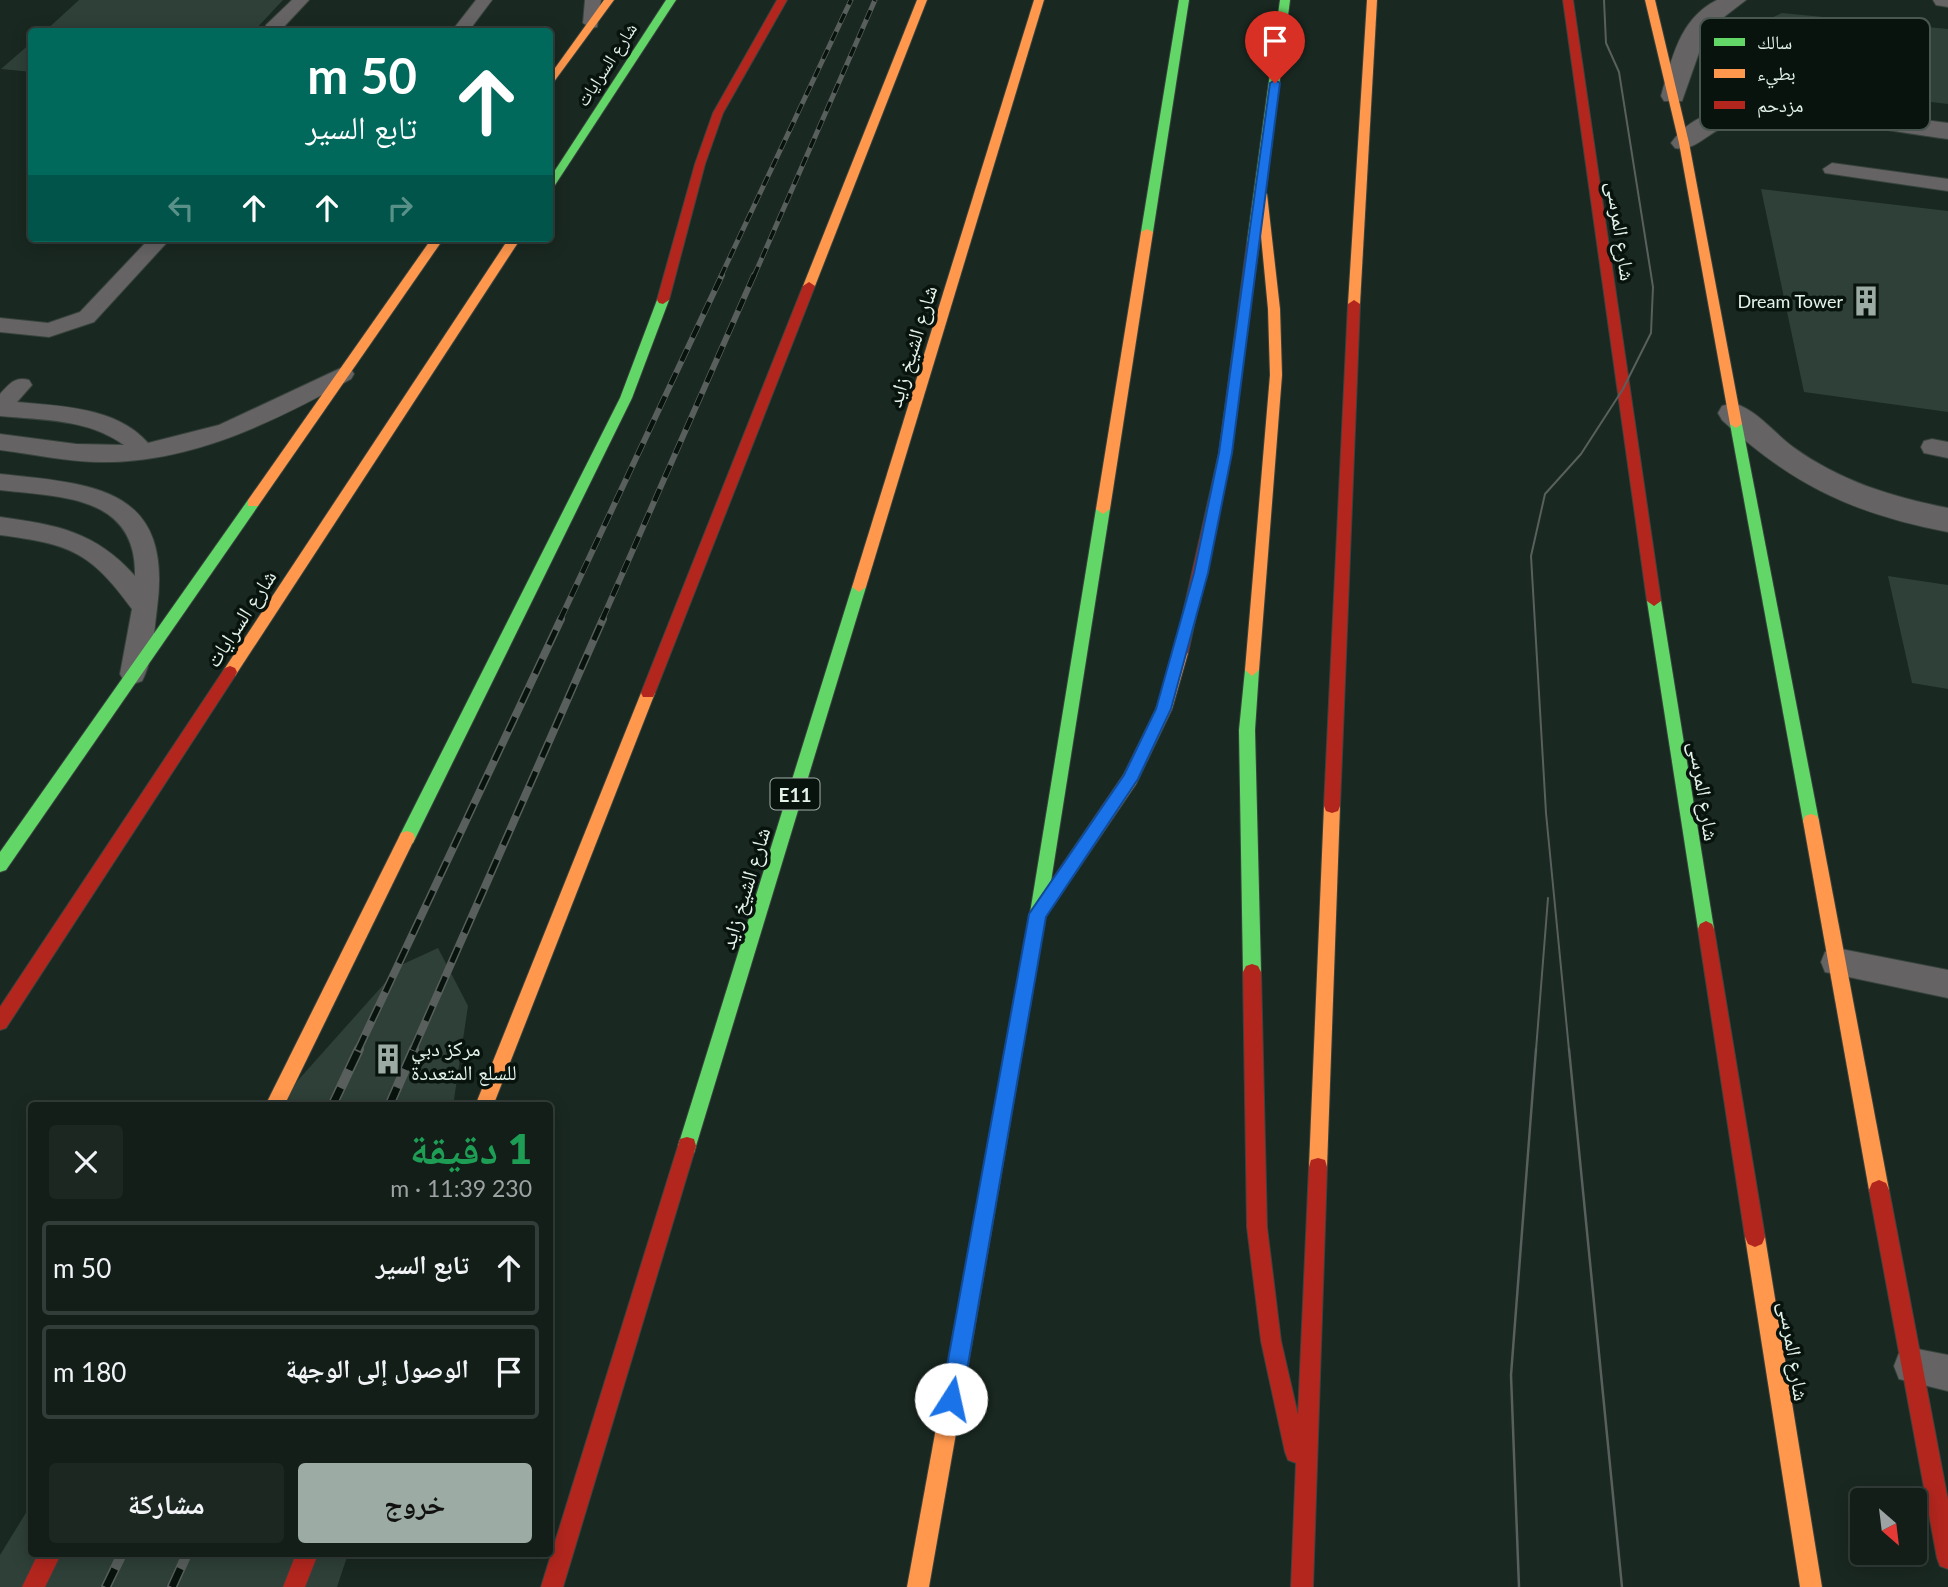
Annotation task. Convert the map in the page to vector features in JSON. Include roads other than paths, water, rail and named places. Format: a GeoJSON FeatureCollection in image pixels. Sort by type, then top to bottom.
{"type":"FeatureCollection","features":[{"type":"Feature","properties":{"kind":"main road","name":"شارع السرايات"},"geometry":{"type":"LineString","coordinates":[[553,77],[609,0]]}},
{"type":"Feature","properties":{"kind":"main road","name":"شارع السرايات"},"geometry":{"type":"LineString","coordinates":[[553,180],[671,0]]}},
{"type":"Feature","properties":{"kind":"main road"},"geometry":{"type":"LineString","coordinates":[[276,1102],[621,409],[662,304],[700,164],[718,113],[782,0]]}},
{"type":"Feature","properties":{"kind":"main road"},"geometry":{"type":"LineString","coordinates":[[486,1102],[922,0]]}},
{"type":"Feature","properties":{"kind":"main road","name":"شارع الشيخ زايد"},"geometry":{"type":"LineString","coordinates":[[552,1587],[1039,0]]}},
{"type":"Feature","properties":{"kind":"main road"},"geometry":{"type":"LineString","coordinates":[[918,1587],[1038,914],[1184,0]]}},
{"type":"Feature","properties":{"kind":"main road"},"geometry":{"type":"LineString","coordinates":[[1038,914],[1130,779],[1164,709],[1185,639],[1217,499],[1262,194],[1285,0]]}},
{"type":"Feature","properties":{"kind":"main road"},"geometry":{"type":"LineString","coordinates":[[1302,1587],[1345,463],[1372,0]]}},
{"type":"Feature","properties":{"kind":"main road","name":"شارع المرسى"},"geometry":{"type":"LineString","coordinates":[[1568,0],[1647,559],[1811,1587]]}},
{"type":"Feature","properties":{"kind":"main road"},"geometry":{"type":"LineString","coordinates":[[1650,0],[1684,143],[1912,1366],[1940,1475],[1948,1558]]}},
{"type":"Feature","properties":{"kind":"main road"},"geometry":{"type":"LineString","coordinates":[[1262,194],[1273,297],[1276,375],[1247,730],[1257,1227],[1264,1308],[1279,1393],[1305,1484]]}},
{"type":"Feature","properties":{"kind":"main road"},"geometry":{"type":"LineString","coordinates":[[1,862],[435,242]]}},
{"type":"Feature","properties":{"kind":"main road","name":"شارع السرايات"},"geometry":{"type":"LineString","coordinates":[[0,1022],[512,242]]}},
{"type":"Feature","properties":{"kind":"main road"},"geometry":{"type":"LineString","coordinates":[[33,1587],[48,1557]]}},
{"type":"Feature","properties":{"kind":"main road"},"geometry":{"type":"LineString","coordinates":[[294,1587],[306,1557]]}},
{"type":"Feature","properties":{"kind":"street"},"geometry":{"type":"LineString","coordinates":[[1703,18],[1735,0]]}},
{"type":"Feature","properties":{"kind":"street"},"geometry":{"type":"LineString","coordinates":[[1672,96],[1693,31],[1700,21]]}},
{"type":"Feature","properties":{"kind":"street"},"geometry":{"type":"LineString","coordinates":[[1684,143],[1700,127]]}},
{"type":"Feature","properties":{"kind":"street"},"geometry":{"type":"LineString","coordinates":[[1930,129],[1948,131]]}},
{"type":"Feature","properties":{"kind":"street"},"geometry":{"type":"LineString","coordinates":[[1733,414],[1767,445],[1804,472],[1856,498],[1948,520]]}},
{"type":"Feature","properties":{"kind":"lane"},"geometry":{"type":"LineString","coordinates":[[273,28],[301,0]]}},
{"type":"Feature","properties":{"kind":"lane"},"geometry":{"type":"LineString","coordinates":[[462,28],[484,0]]}},
{"type":"Feature","properties":{"kind":"lane"},"geometry":{"type":"LineString","coordinates":[[592,23],[593,0]]}},
{"type":"Feature","properties":{"kind":"lane"},"geometry":{"type":"LineString","coordinates":[[1832,169],[1948,185]]}},
{"type":"Feature","properties":{"kind":"lane"},"geometry":{"type":"LineString","coordinates":[[0,325],[48,330],[88,317],[157,242]]}},
{"type":"Feature","properties":{"kind":"lane"},"geometry":{"type":"LineString","coordinates":[[0,442],[100,454],[143,452],[219,434],[252,421],[343,374]]}},
{"type":"Feature","properties":{"kind":"lane"},"geometry":{"type":"LineString","coordinates":[[0,407],[21,384]]}},
{"type":"Feature","properties":{"kind":"lane"},"geometry":{"type":"LineString","coordinates":[[0,407],[104,423],[122,430],[137,441],[143,452]]}},
{"type":"Feature","properties":{"kind":"lane"},"geometry":{"type":"LineString","coordinates":[[0,482],[79,492],[119,508],[138,527],[148,550],[144,606],[133,674]]}},
{"type":"Feature","properties":{"kind":"lane"},"geometry":{"type":"LineString","coordinates":[[0,526],[57,535],[101,553],[117,569],[144,606]]}},
{"type":"Feature","properties":{"kind":"lane"},"geometry":{"type":"LineString","coordinates":[[1836,962],[1948,984]]}},
{"type":"Feature","properties":{"kind":"lane"},"geometry":{"type":"LineString","coordinates":[[1912,1366],[1948,1373]]}},
{"type":"Feature","properties":{"kind":"tram line"},"geometry":{"type":"LineString","coordinates":[[1569,1050],[1546,813],[1531,556],[1545,494],[1581,454],[1623,389],[1651,333],[1653,287],[1619,72],[1606,43],[1604,0]]}},
{"type":"Feature","properties":{"kind":"tram line"},"geometry":{"type":"LineString","coordinates":[[1536,1050],[1548,898]]}},
{"type":"Feature","properties":{"kind":"tram line"},"geometry":{"type":"LineString","coordinates":[[1519,1587],[1511,1375],[1536,1049]]}},
{"type":"Feature","properties":{"kind":"tram line"},"geometry":{"type":"LineString","coordinates":[[1569,1049],[1622,1587]]}},
{"type":"Feature","properties":{"kind":"railway"},"geometry":{"type":"LineString","coordinates":[[721,276],[851,0]]}},
{"type":"Feature","properties":{"kind":"railway"},"geometry":{"type":"LineString","coordinates":[[754,276],[875,0]]}},
{"type":"Feature","properties":{"kind":"railway"},"geometry":{"type":"LineString","coordinates":[[560,620],[722,275]]}},
{"type":"Feature","properties":{"kind":"railway"},"geometry":{"type":"LineString","coordinates":[[602,620],[754,275]]}},
{"type":"Feature","properties":{"kind":"railway"},"geometry":{"type":"LineString","coordinates":[[358,1050],[561,619]]}},
{"type":"Feature","properties":{"kind":"railway"},"geometry":{"type":"LineString","coordinates":[[413,1050],[603,619]]}},
{"type":"Feature","properties":{"kind":"railway"},"geometry":{"type":"LineString","coordinates":[[334,1102],[359,1049]]}},
{"type":"Feature","properties":{"kind":"railway"},"geometry":{"type":"LineString","coordinates":[[391,1102],[414,1049]]}},
{"type":"Feature","properties":{"kind":"railway"},"geometry":{"type":"LineString","coordinates":[[106,1587],[121,1557]]}},
{"type":"Feature","properties":{"kind":"railway"},"geometry":{"type":"LineString","coordinates":[[172,1587],[186,1557]]}},
{"type":"Feature","properties":{"kind":"place","name":"Dream Tower"},"geometry":{"type":"Point","coordinates":[1866,301]}},
{"type":"Feature","properties":{"kind":"place","name":"مركز دبي للسلع المتعددة"},"geometry":{"type":"Point","coordinates":[388,1059]}}]}
